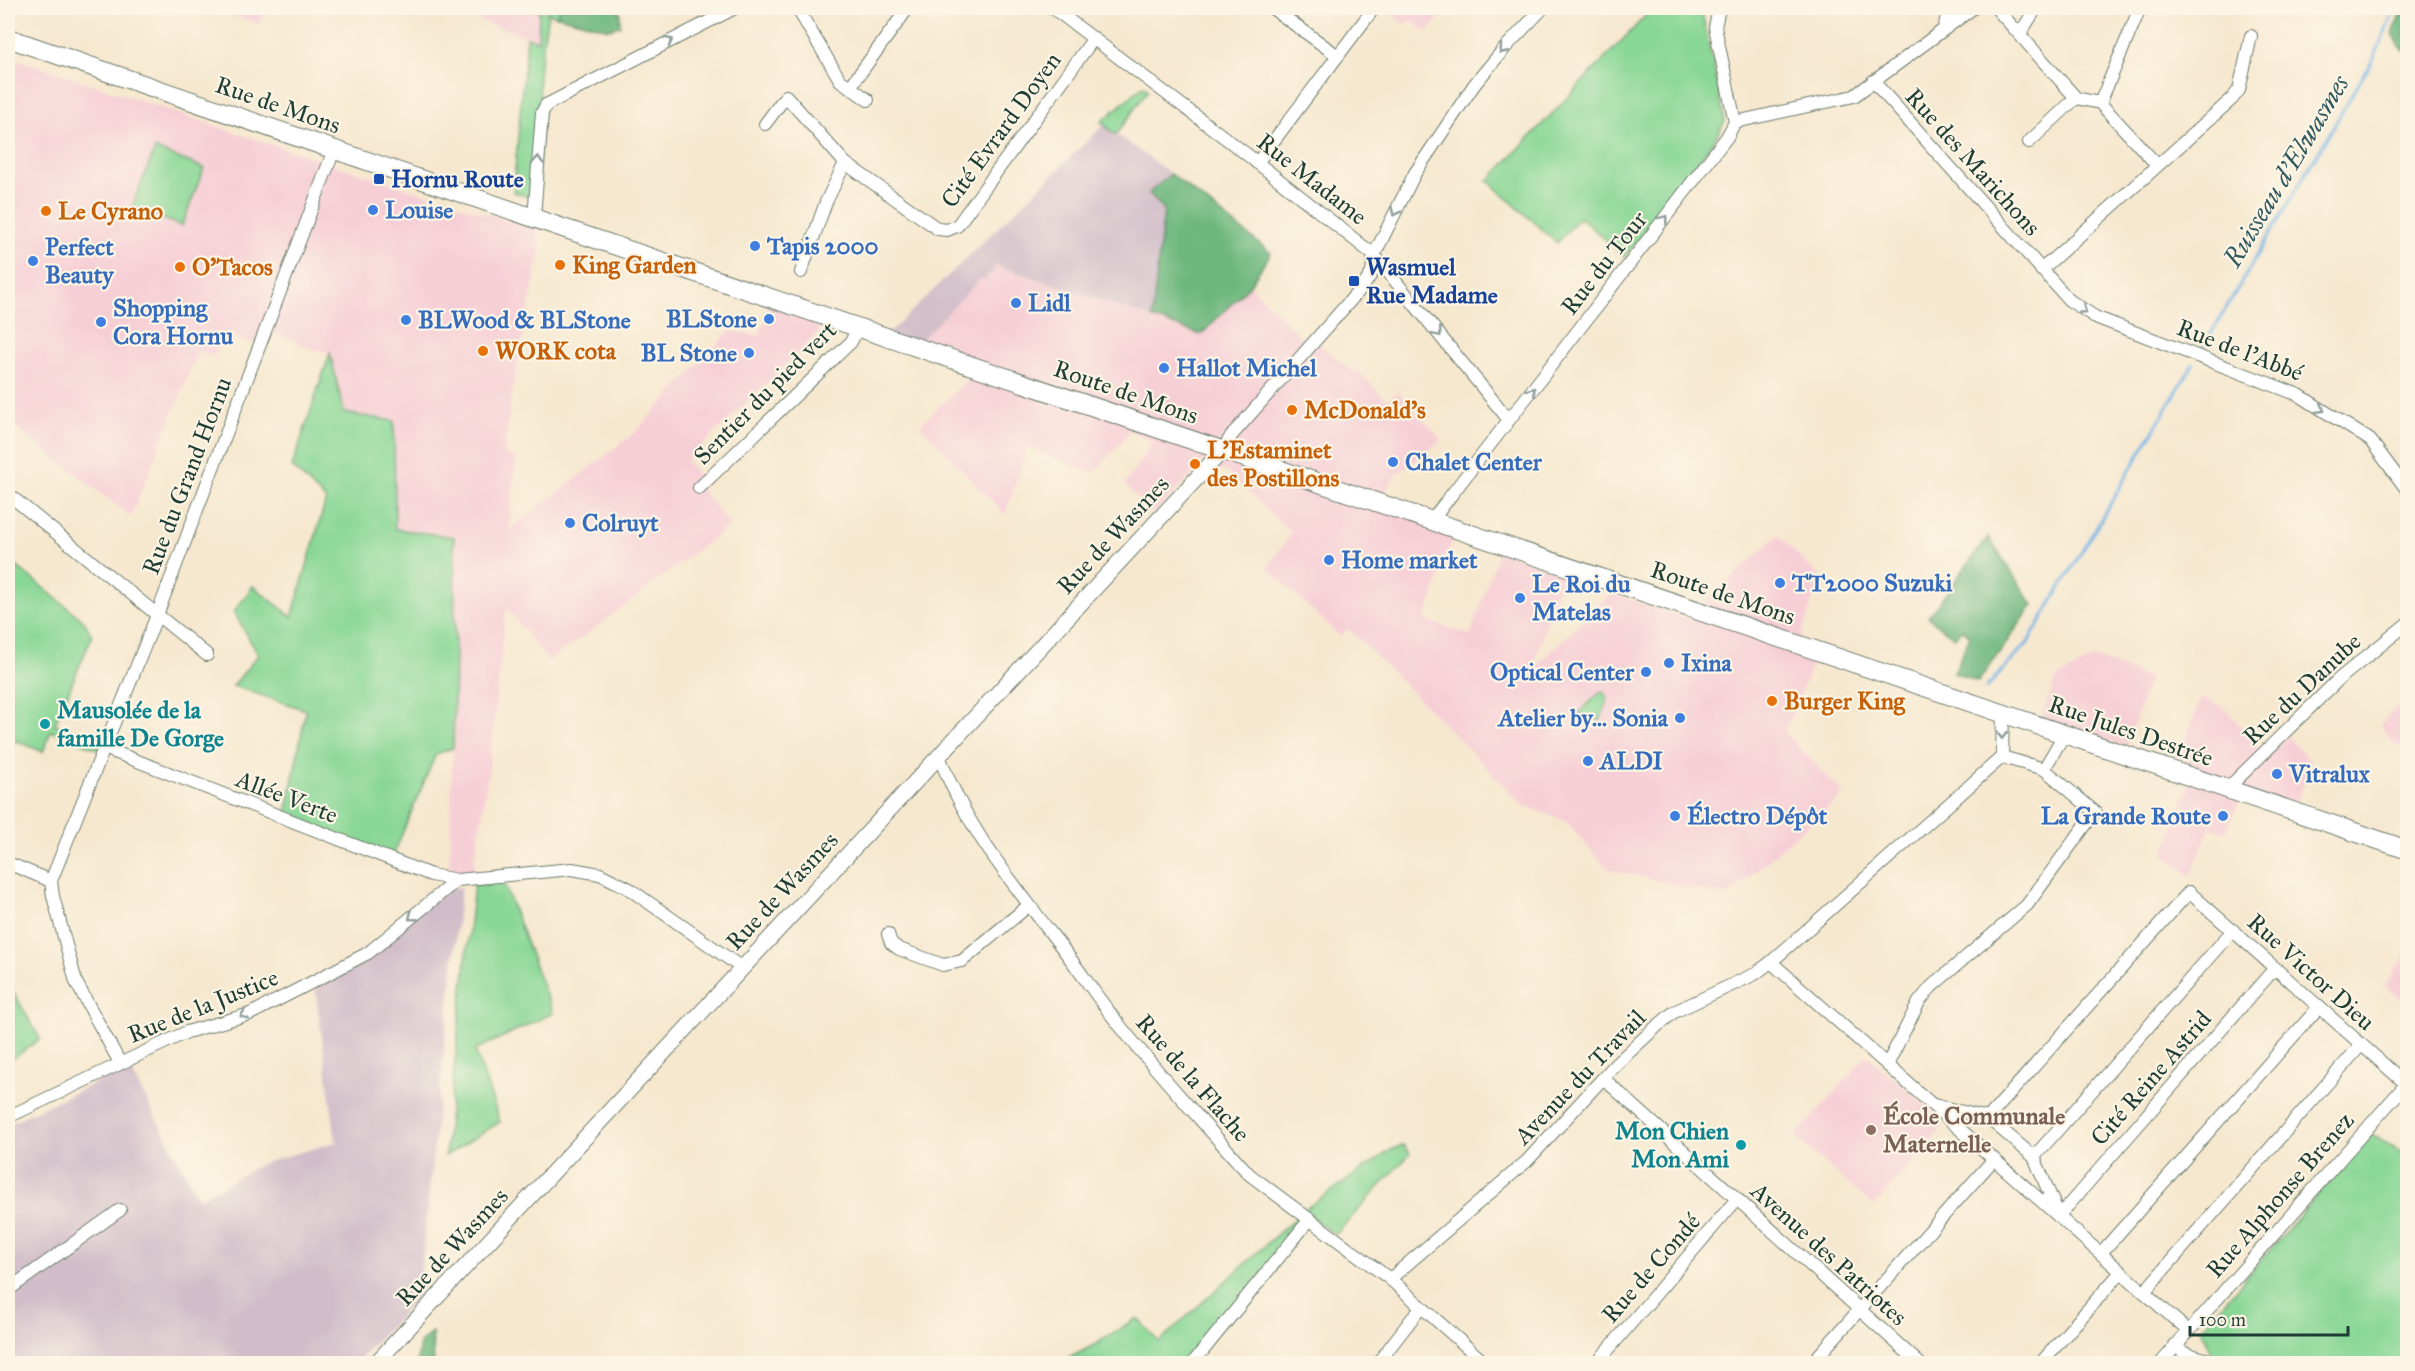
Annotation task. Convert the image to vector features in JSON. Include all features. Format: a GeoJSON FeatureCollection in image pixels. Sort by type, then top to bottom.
{"type":"FeatureCollection","features":[{"type":"Feature","properties":{"kind":"main road","name":"Rue de Mons"},"geometry":{"type":"LineString","coordinates":[[8,38],[534,218]]}},
{"type":"Feature","properties":{"kind":"main road","name":"Route de Mons"},"geometry":{"type":"LineString","coordinates":[[534,218],[1839,657]]}},
{"type":"Feature","properties":{"kind":"main road","name":"Rue Jules Destrée"},"geometry":{"type":"LineString","coordinates":[[1839,657],[2408,850]]}},
{"type":"Feature","properties":{"kind":"street"},"geometry":{"type":"LineString","coordinates":[[534,218],[542,113],[546,105],[735,8]]}},
{"type":"Feature","properties":{"kind":"street"},"geometry":{"type":"LineString","coordinates":[[796,8],[840,80],[868,100]]}},
{"type":"Feature","properties":{"kind":"street"},"geometry":{"type":"LineString","coordinates":[[850,87],[908,8]]}},
{"type":"Feature","properties":{"kind":"street","name":"Rue Madame"},"geometry":{"type":"LineString","coordinates":[[1053,8],[1374,255],[1509,420]]}},
{"type":"Feature","properties":{"kind":"street"},"geometry":{"type":"LineString","coordinates":[[1272,8],[1338,56]]}},
{"type":"Feature","properties":{"kind":"street"},"geometry":{"type":"LineString","coordinates":[[1257,163],[1374,8]]}},
{"type":"Feature","properties":{"kind":"street"},"geometry":{"type":"LineString","coordinates":[[1223,450],[1231,436],[1364,285],[1372,273],[1374,255],[1415,173],[1453,114],[1487,68],[1544,8]]}},
{"type":"Feature","properties":{"kind":"street"},"geometry":{"type":"LineString","coordinates":[[1709,8],[1736,122],[1854,96],[1973,8]]}},
{"type":"Feature","properties":{"kind":"street"},"geometry":{"type":"LineString","coordinates":[[1715,27],[1719,8]]}},
{"type":"Feature","properties":{"kind":"street"},"geometry":{"type":"LineString","coordinates":[[1944,29],[1949,8]]}},
{"type":"Feature","properties":{"kind":"street"},"geometry":{"type":"LineString","coordinates":[[1996,8],[2076,98],[2100,103],[2157,165]]}},
{"type":"Feature","properties":{"kind":"street"},"geometry":{"type":"LineString","coordinates":[[2020,34],[2036,8]]}},
{"type":"Feature","properties":{"kind":"street"},"geometry":{"type":"LineString","coordinates":[[2100,103],[2140,8]]}},
{"type":"Feature","properties":{"kind":"street"},"geometry":{"type":"LineString","coordinates":[[2041,270],[2232,99],[2239,90],[2251,36]]}},
{"type":"Feature","properties":{"kind":"street","name":"Cité Evrard Doyen"},"geometry":{"type":"LineString","coordinates":[[765,124],[786,96],[845,163],[938,229],[953,229],[1094,38]]}},
{"type":"Feature","properties":{"kind":"street","name":"Rue des Marichons"},"geometry":{"type":"LineString","coordinates":[[1873,81],[2041,270]]}},
{"type":"Feature","properties":{"kind":"street"},"geometry":{"type":"LineString","coordinates":[[2029,142],[2076,98]]}},
{"type":"Feature","properties":{"kind":"street","name":"Rue du Tour"},"geometry":{"type":"LineString","coordinates":[[1432,520],[1727,137],[1736,122]]}},
{"type":"Feature","properties":{"kind":"street","name":"Rue du Grand Hornu"},"geometry":{"type":"LineString","coordinates":[[51,881],[157,615],[334,150]]}},
{"type":"Feature","properties":{"kind":"street"},"geometry":{"type":"LineString","coordinates":[[801,272],[826,201],[845,163]]}},
{"type":"Feature","properties":{"kind":"street","name":"Rue de l'Abbé"},"geometry":{"type":"LineString","coordinates":[[2041,270],[2069,300],[2095,317],[2299,395],[2370,440],[2408,491]]}},
{"type":"Feature","properties":{"kind":"street","name":"Sentier du pied vert"},"geometry":{"type":"LineString","coordinates":[[699,488],[851,342],[858,327]]}},
{"type":"Feature","properties":{"kind":"street","name":"Rue de Wasmes"},"geometry":{"type":"LineString","coordinates":[[375,1364],[1223,450]]}},
{"type":"Feature","properties":{"kind":"street"},"geometry":{"type":"LineString","coordinates":[[8,494],[207,655]]}},
{"type":"Feature","properties":{"kind":"street","name":"Rue du Danube"},"geometry":{"type":"LineString","coordinates":[[2228,789],[2339,679],[2408,623]]}},
{"type":"Feature","properties":{"kind":"street"},"geometry":{"type":"LineString","coordinates":[[1887,1065],[1919,1002],[1931,987],[2027,905],[2095,812],[2044,769],[2002,757],[2003,712]]}},
{"type":"Feature","properties":{"kind":"street"},"geometry":{"type":"LineString","coordinates":[[2044,769],[2065,733]]}},
{"type":"Feature","properties":{"kind":"street","name":"Allée Verte"},"geometry":{"type":"LineString","coordinates":[[104,748],[431,875],[457,880]]}},
{"type":"Feature","properties":{"kind":"street","name":"Rue de la Flache"},"geometry":{"type":"LineString","coordinates":[[939,756],[970,824],[1028,906],[1054,936],[1114,1019],[1238,1162],[1250,1174],[1390,1280],[1486,1364]]}},
{"type":"Feature","properties":{"kind":"street","name":"Avenue du Travail"},"geometry":{"type":"LineString","coordinates":[[1390,1280],[1527,1161],[1615,1065],[1674,1012],[1755,974],[1771,962],[2002,757]]}},
{"type":"Feature","properties":{"kind":"street"},"geometry":{"type":"LineString","coordinates":[[8,863],[51,881],[76,982],[120,1063]]}},
{"type":"Feature","properties":{"kind":"street"},"geometry":{"type":"LineString","coordinates":[[457,880],[572,869],[600,874],[628,888],[742,968]]}},
{"type":"Feature","properties":{"kind":"street","name":"Rue de la Justice"},"geometry":{"type":"LineString","coordinates":[[8,1117],[187,1032],[250,1014],[359,957],[457,880]]}},
{"type":"Feature","properties":{"kind":"street","name":"Rue Victor Dieu"},"geometry":{"type":"LineString","coordinates":[[1988,1118],[2189,892],[2407,1083]]}},
{"type":"Feature","properties":{"kind":"street"},"geometry":{"type":"LineString","coordinates":[[888,934],[891,943],[899,949],[943,965],[962,961],[1028,906]]}},
{"type":"Feature","properties":{"kind":"street","name":"Cité Reine Astrid"},"geometry":{"type":"LineString","coordinates":[[2034,1157],[2233,930]]}},
{"type":"Feature","properties":{"kind":"street"},"geometry":{"type":"LineString","coordinates":[[1771,962],[2188,1330]]}},
{"type":"Feature","properties":{"kind":"street","name":"Cité Reine Astrid"},"geometry":{"type":"LineString","coordinates":[[2059,1216],[2275,968]]}},
{"type":"Feature","properties":{"kind":"street"},"geometry":{"type":"LineString","coordinates":[[2101,1253],[2319,1007]]}},
{"type":"Feature","properties":{"kind":"street"},"geometry":{"type":"LineString","coordinates":[[2144,1292],[2361,1045]]}},
{"type":"Feature","properties":{"kind":"street","name":"Avenue des Patriotes"},"geometry":{"type":"LineString","coordinates":[[1604,1079],[1920,1364]]}},
{"type":"Feature","properties":{"kind":"street","name":"Rue Alphonse Brenez"},"geometry":{"type":"LineString","coordinates":[[2160,1364],[2407,1083]]}},
{"type":"Feature","properties":{"kind":"street"},"geometry":{"type":"LineString","coordinates":[[1933,1105],[1988,1118],[2034,1157],[2059,1216]]}},
{"type":"Feature","properties":{"kind":"street"},"geometry":{"type":"LineString","coordinates":[[1811,1364],[1995,1160]]}},
{"type":"Feature","properties":{"kind":"street","name":"Rue de Condé"},"geometry":{"type":"LineString","coordinates":[[1596,1364],[1737,1199]]}},
{"type":"Feature","properties":{"kind":"street"},"geometry":{"type":"LineString","coordinates":[[8,1290],[120,1210]]}},
{"type":"Feature","properties":{"kind":"street"},"geometry":{"type":"LineString","coordinates":[[1192,1364],[1310,1219]]}},
{"type":"Feature","properties":{"kind":"street"},"geometry":{"type":"LineString","coordinates":[[2040,1364],[2121,1272]]}},
{"type":"Feature","properties":{"kind":"street"},"geometry":{"type":"LineString","coordinates":[[1377,1364],[1421,1307]]}},
{"type":"Feature","properties":{"kind":"street"},"geometry":{"type":"LineString","coordinates":[[2175,1346],[2184,1353],[2222,1364]]}},
{"type":"Feature","properties":{"kind":"shaded area"},"geometry":{"type":"Polygon","coordinates":[[[210,8],[265,8],[259,24],[210,8]]]}},
{"type":"Feature","properties":{"kind":"shaded area"},"geometry":{"type":"Polygon","coordinates":[[[446,8],[541,8],[538,41],[527,37],[446,8]]]}},
{"type":"Feature","properties":{"kind":"shaded area"},"geometry":{"type":"Polygon","coordinates":[[[1385,8],[1447,8],[1427,32],[1411,20],[1405,25],[1385,8]]]}},
{"type":"Feature","properties":{"kind":"shaded area"},"geometry":{"type":"Polygon","coordinates":[[[8,56],[260,141],[536,230],[540,252],[511,397],[504,454],[516,457],[509,530],[632,435],[730,331],[759,336],[772,298],[824,316],[819,332],[686,461],[705,483],[703,492],[730,525],[590,632],[548,661],[506,607],[489,767],[474,858],[475,874],[449,875],[455,653],[454,537],[393,528],[344,413],[330,353],[313,349],[266,329],[260,346],[224,334],[214,357],[198,351],[131,517],[8,420],[8,56]]]}},
{"type":"Feature","properties":{"kind":"shaded area"},"geometry":{"type":"Polygon","coordinates":[[[1104,125],[1171,174],[1149,193],[1164,210],[1152,318],[995,265],[992,274],[988,273],[986,280],[980,279],[915,346],[886,336],[1104,125]]]}},
{"type":"Feature","properties":{"kind":"shaded area"},"geometry":{"type":"Polygon","coordinates":[[[995,265],[1201,335],[1250,285],[1310,346],[1315,341],[1352,371],[1357,370],[1386,400],[1398,392],[1442,440],[1395,476],[1386,490],[1382,503],[1457,528],[1425,620],[1470,635],[1499,550],[1563,574],[1531,671],[1611,593],[1691,620],[1709,599],[1778,535],[1820,577],[1799,643],[1817,654],[1784,732],[1844,794],[1727,896],[1607,869],[1566,821],[1522,805],[1348,628],[1340,636],[1267,568],[1292,533],[1227,472],[1201,462],[1194,473],[1153,515],[1125,484],[1152,442],[1130,431],[1094,474],[1027,447],[1005,515],[920,425],[979,369],[915,346],[980,278],[988,272],[992,273],[995,265]]]}},
{"type":"Feature","properties":{"kind":"shaded area"},"geometry":{"type":"Polygon","coordinates":[[[2095,658],[2149,678],[2127,747],[2041,718],[2057,678],[2095,658]]]}},
{"type":"Feature","properties":{"kind":"shaded area"},"geometry":{"type":"Polygon","coordinates":[[[2407,695],[2407,750],[2394,744],[2380,725],[2407,695]]]}},
{"type":"Feature","properties":{"kind":"shaded area"},"geometry":{"type":"Polygon","coordinates":[[[2201,698],[2224,707],[2266,756],[2287,736],[2312,763],[2293,809],[2244,791],[2226,832],[2210,827],[2191,876],[2164,854],[2196,765],[2179,759],[2201,698]]]}},
{"type":"Feature","properties":{"kind":"shaded area"},"geometry":{"type":"Polygon","coordinates":[[[461,887],[418,1297],[356,1363],[8,1363],[8,1124],[129,1067],[199,1199],[263,1163],[336,1142],[315,986],[449,889],[461,887]]]}},
{"type":"Feature","properties":{"kind":"shaded area"},"geometry":{"type":"Polygon","coordinates":[[[2407,951],[2407,1005],[2385,986],[2407,951]]]}},
{"type":"Feature","properties":{"kind":"shaded area","name":"École Communale Maternelle"},"geometry":{"type":"Polygon","coordinates":[[[1867,1055],[1946,1123],[1874,1206],[1795,1137],[1867,1055]]]}},
{"type":"Feature","properties":{"kind":"green space"},"geometry":{"type":"Polygon","coordinates":[[[549,8],[560,8],[557,16],[548,13],[549,8]]]}},
{"type":"Feature","properties":{"kind":"green space"},"geometry":{"type":"Polygon","coordinates":[[[560,8],[617,8],[620,13],[620,26],[609,29],[557,16],[560,8]]]}},
{"type":"Feature","properties":{"kind":"green space"},"geometry":{"type":"Polygon","coordinates":[[[1653,8],[1701,8],[1725,121],[1715,139],[1625,257],[1580,217],[1557,243],[1488,181],[1653,8]]]}},
{"type":"Feature","properties":{"kind":"green space"},"geometry":{"type":"Polygon","coordinates":[[[2402,8],[2407,8],[2407,52],[2400,46],[2393,34],[2402,8]]]}},
{"type":"Feature","properties":{"kind":"green space"},"geometry":{"type":"Polygon","coordinates":[[[539,10],[548,13],[539,74],[543,110],[535,199],[513,192],[527,37],[538,41],[539,10]]]}},
{"type":"Feature","properties":{"kind":"green space"},"geometry":{"type":"Polygon","coordinates":[[[1143,86],[1148,90],[1116,135],[1101,122],[1143,86]]]}},
{"type":"Feature","properties":{"kind":"green space"},"geometry":{"type":"Polygon","coordinates":[[[155,149],[204,168],[182,226],[132,207],[155,149]]]}},
{"type":"Feature","properties":{"kind":"green space"},"geometry":{"type":"Polygon","coordinates":[[[1171,174],[1271,253],[1250,285],[1201,335],[1152,318],[1164,210],[1149,193],[1171,174]]]}},
{"type":"Feature","properties":{"kind":"green space"},"geometry":{"type":"Polygon","coordinates":[[[330,353],[344,413],[394,421],[395,529],[454,537],[453,748],[436,754],[391,860],[285,820],[306,710],[233,686],[258,655],[234,612],[253,586],[292,617],[326,500],[292,467],[330,353]]]}},
{"type":"Feature","properties":{"kind":"green space"},"geometry":{"type":"Polygon","coordinates":[[[1988,537],[2033,605],[1978,682],[1954,673],[1970,636],[1962,629],[1955,638],[1928,617],[1988,537]]]}},
{"type":"Feature","properties":{"kind":"green space"},"geometry":{"type":"Polygon","coordinates":[[[8,559],[84,621],[92,636],[55,724],[106,745],[103,751],[51,731],[43,752],[15,740],[8,758],[8,559]]]}},
{"type":"Feature","properties":{"kind":"green space"},"geometry":{"type":"Polygon","coordinates":[[[1602,691],[1608,698],[1600,721],[1578,713],[1602,691]]]}},
{"type":"Feature","properties":{"kind":"green space"},"geometry":{"type":"Polygon","coordinates":[[[503,881],[553,1013],[475,1050],[500,1122],[445,1156],[474,885],[503,881]]]}},
{"type":"Feature","properties":{"kind":"green space"},"geometry":{"type":"Polygon","coordinates":[[[8,984],[40,1039],[8,1062],[8,984]]]}},
{"type":"Feature","properties":{"kind":"green space"},"geometry":{"type":"Polygon","coordinates":[[[2371,1134],[2407,1156],[2407,1363],[2248,1363],[2211,1353],[2201,1329],[2371,1134]]]}},
{"type":"Feature","properties":{"kind":"green space"},"geometry":{"type":"Polygon","coordinates":[[[1403,1145],[1410,1154],[1335,1235],[1309,1215],[1189,1363],[1057,1364],[1096,1344],[1137,1318],[1159,1342],[1305,1209],[1391,1150],[1403,1145]]]}},
{"type":"Feature","properties":{"kind":"green space"},"geometry":{"type":"Polygon","coordinates":[[[432,1332],[434,1363],[417,1363],[420,1343],[432,1332]]]}},
{"type":"Feature","properties":{"kind":"waterway","name":"Ruisseau d'Elwasmes"},"geometry":{"type":"LineString","coordinates":[[2202,349],[2375,56],[2395,8]]}},
{"type":"Feature","properties":{"kind":"waterway","name":"Ruisseau d'Elwasmes"},"geometry":{"type":"LineString","coordinates":[[1986,688],[2027,644],[2193,364]]}},
{"type":"Feature","properties":{"kind":"place","name":"Hornu Route"},"geometry":{"type":"Point","coordinates":[379,179]}},
{"type":"Feature","properties":{"kind":"place","name":"Louise"},"geometry":{"type":"Point","coordinates":[373,210]}},
{"type":"Feature","properties":{"kind":"place","name":"Le Cyrano"},"geometry":{"type":"Point","coordinates":[46,211]}},
{"type":"Feature","properties":{"kind":"place","name":"Tapis 2000"},"geometry":{"type":"Point","coordinates":[755,246]}},
{"type":"Feature","properties":{"kind":"place","name":"Perfect Beauty"},"geometry":{"type":"Point","coordinates":[33,261]}},
{"type":"Feature","properties":{"kind":"place","name":"King Garden"},"geometry":{"type":"Point","coordinates":[560,265]}},
{"type":"Feature","properties":{"kind":"place","name":"O'Tacos"},"geometry":{"type":"Point","coordinates":[180,267]}},
{"type":"Feature","properties":{"kind":"place","name":"Wasmuel Rue Madame"},"geometry":{"type":"Point","coordinates":[1354,281]}},
{"type":"Feature","properties":{"kind":"place","name":"Lidl"},"geometry":{"type":"Point","coordinates":[1016,303]}},
{"type":"Feature","properties":{"kind":"place","name":"BLStone"},"geometry":{"type":"Point","coordinates":[769,319]}},
{"type":"Feature","properties":{"kind":"place","name":"BLWood & BLStone"},"geometry":{"type":"Point","coordinates":[406,320]}},
{"type":"Feature","properties":{"kind":"place","name":"Shopping Cora Hornu"},"geometry":{"type":"Point","coordinates":[101,322]}},
{"type":"Feature","properties":{"kind":"place","name":"WORK cota"},"geometry":{"type":"Point","coordinates":[483,351]}},
{"type":"Feature","properties":{"kind":"place","name":"BL Stone"},"geometry":{"type":"Point","coordinates":[749,353]}},
{"type":"Feature","properties":{"kind":"place","name":"Hallot Michel"},"geometry":{"type":"Point","coordinates":[1164,368]}},
{"type":"Feature","properties":{"kind":"place","name":"McDonald's"},"geometry":{"type":"Point","coordinates":[1292,410]}},
{"type":"Feature","properties":{"kind":"place","name":"Chalet Center"},"geometry":{"type":"Point","coordinates":[1393,462]}},
{"type":"Feature","properties":{"kind":"place","name":"L'Estaminet des Postillons"},"geometry":{"type":"Point","coordinates":[1195,464]}},
{"type":"Feature","properties":{"kind":"place","name":"Colruyt"},"geometry":{"type":"Point","coordinates":[570,523]}},
{"type":"Feature","properties":{"kind":"place","name":"Home market"},"geometry":{"type":"Point","coordinates":[1329,560]}},
{"type":"Feature","properties":{"kind":"place","name":"TT2000 Suzuki"},"geometry":{"type":"Point","coordinates":[1780,583]}},
{"type":"Feature","properties":{"kind":"place","name":"Le Roi du Matelas"},"geometry":{"type":"Point","coordinates":[1520,598]}},
{"type":"Feature","properties":{"kind":"place","name":"Ixina"},"geometry":{"type":"Point","coordinates":[1669,663]}},
{"type":"Feature","properties":{"kind":"place","name":"Optical Center"},"geometry":{"type":"Point","coordinates":[1646,672]}},
{"type":"Feature","properties":{"kind":"place","name":"Burger King"},"geometry":{"type":"Point","coordinates":[1772,701]}},
{"type":"Feature","properties":{"kind":"place","name":"Atelier by... Sonia"},"geometry":{"type":"Point","coordinates":[1680,718]}},
{"type":"Feature","properties":{"kind":"place","name":"Mausolée de la famille De Gorge"},"geometry":{"type":"Point","coordinates":[45,724]}},
{"type":"Feature","properties":{"kind":"place","name":"ALDI"},"geometry":{"type":"Point","coordinates":[1588,761]}},
{"type":"Feature","properties":{"kind":"place","name":"Vitralux"},"geometry":{"type":"Point","coordinates":[2277,774]}},
{"type":"Feature","properties":{"kind":"place","name":"Électro Dépôt"},"geometry":{"type":"Point","coordinates":[1675,816]}},
{"type":"Feature","properties":{"kind":"place","name":"La Grande Route"},"geometry":{"type":"Point","coordinates":[2223,816]}},
{"type":"Feature","properties":{"kind":"place","name":"École Communale Maternelle"},"geometry":{"type":"Point","coordinates":[1871,1130]}},
{"type":"Feature","properties":{"kind":"place","name":"Mon Chien Mon Ami"},"geometry":{"type":"Point","coordinates":[1741,1145]}}]}
